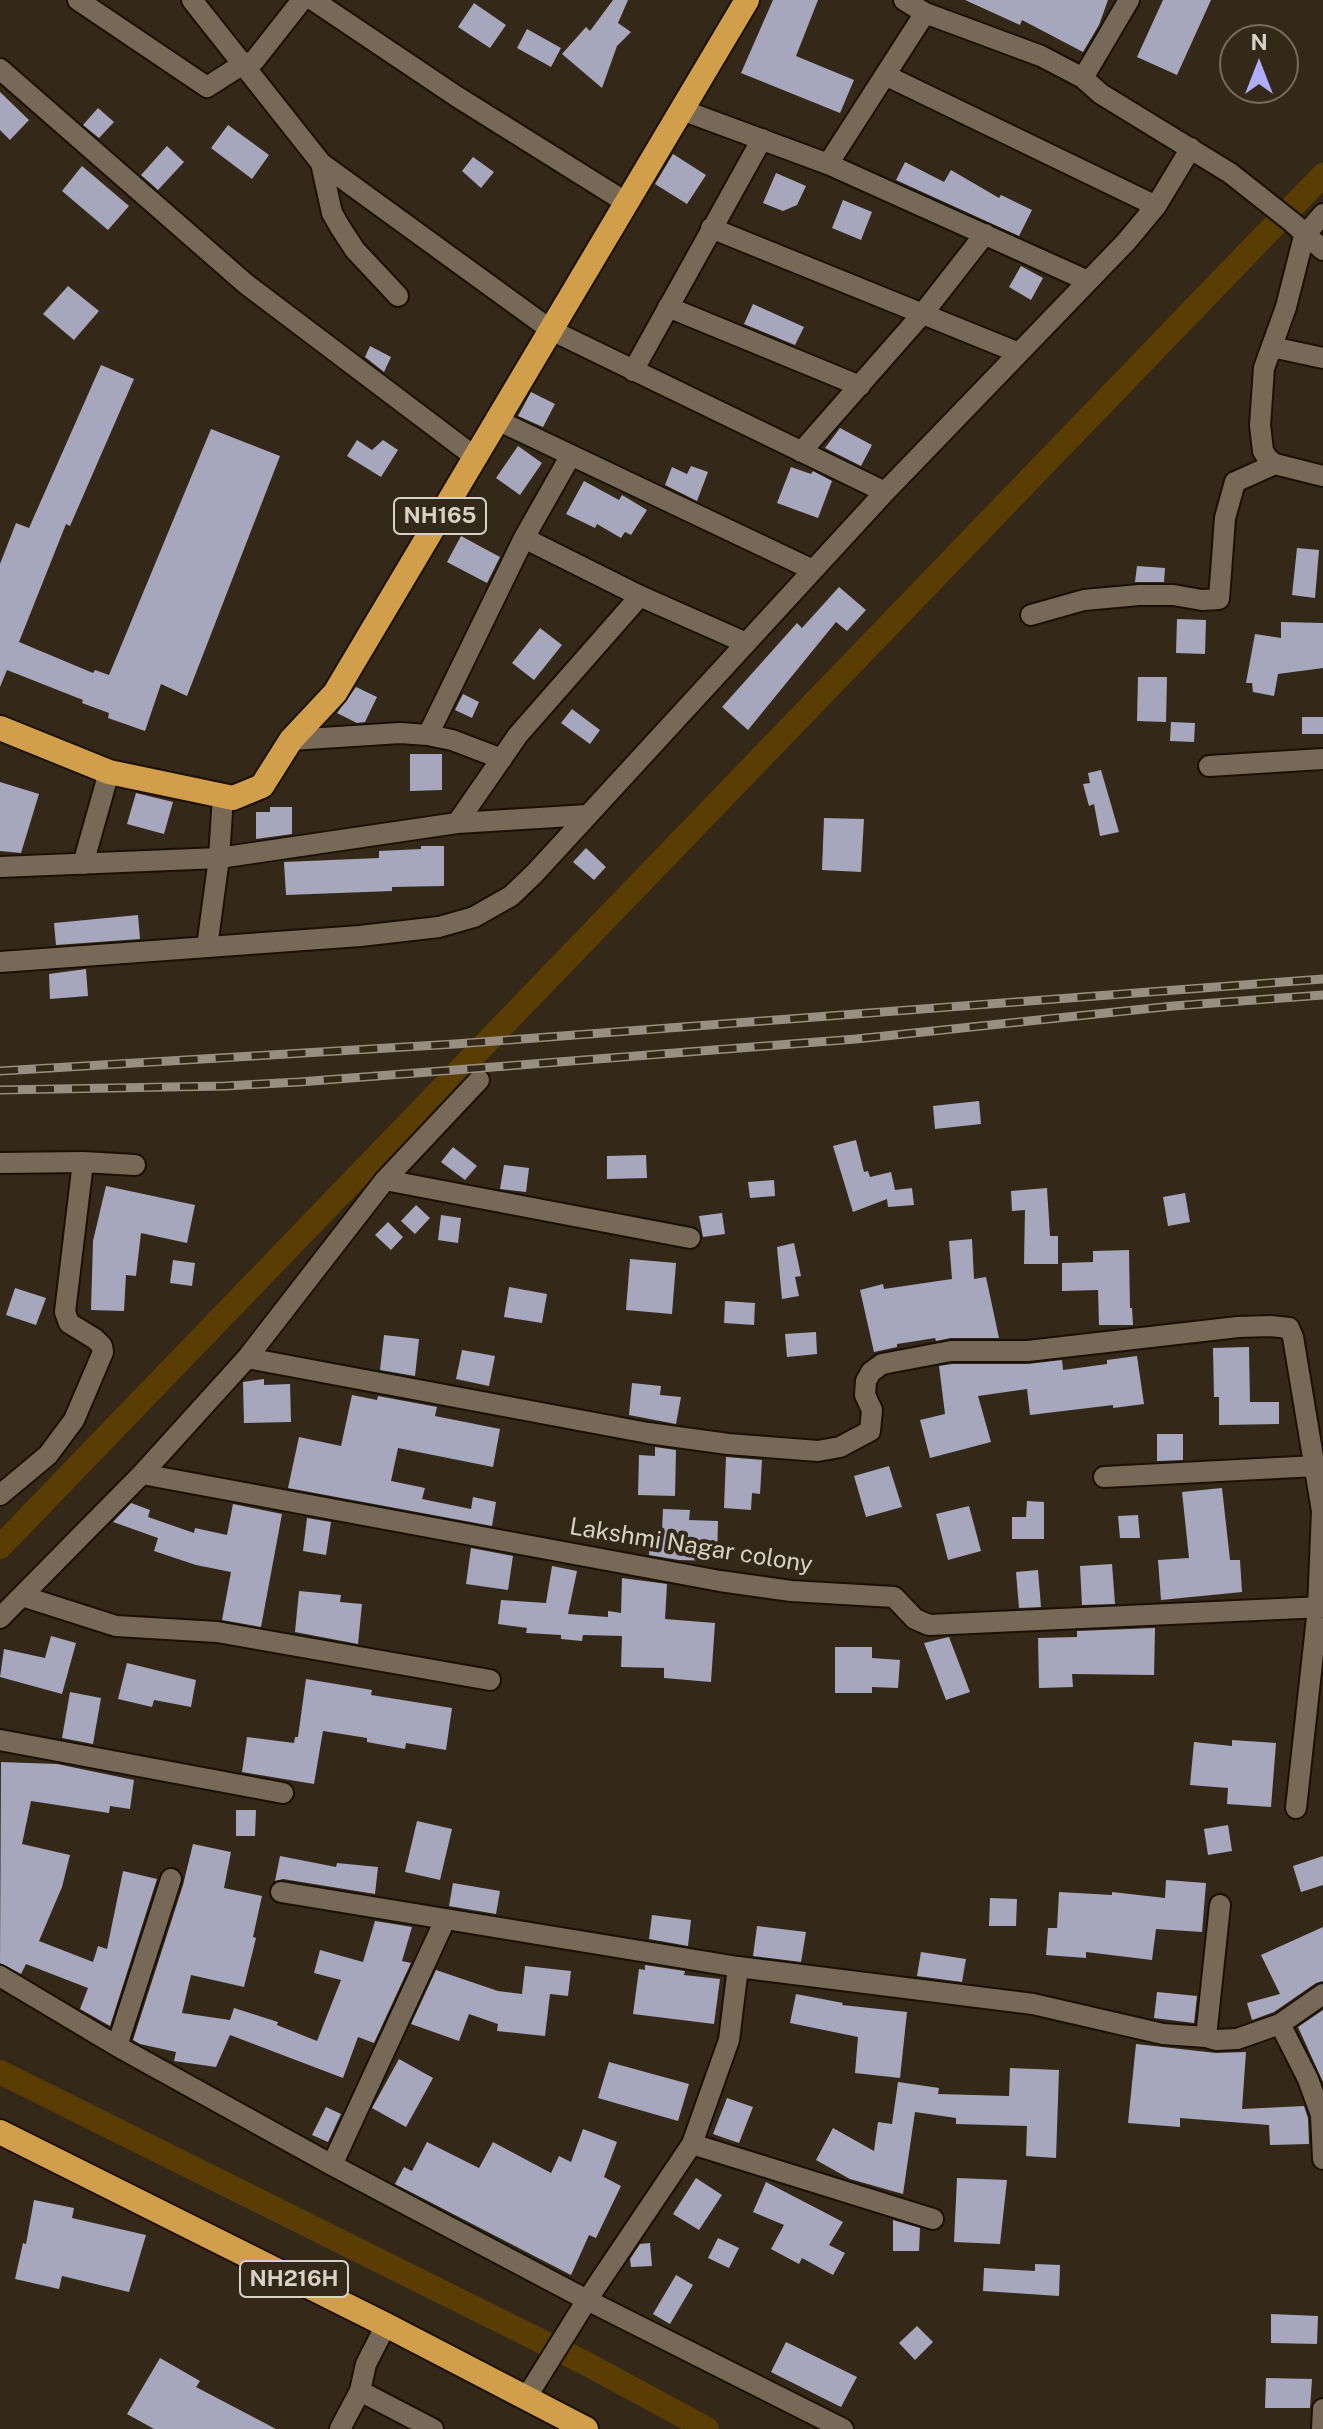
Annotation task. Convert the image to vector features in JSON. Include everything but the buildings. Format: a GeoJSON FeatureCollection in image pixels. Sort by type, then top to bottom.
{"type":"FeatureCollection","features":[{"type":"Feature","properties":{"kind":"highway","name":"NH165"},"geometry":{"type":"LineString","coordinates":[[0,728],[109,772],[233,798],[262,786],[291,740],[335,693],[747,0]]}},
{"type":"Feature","properties":{"kind":"highway","name":"NH216H"},"geometry":{"type":"LineString","coordinates":[[0,2132],[382,2334],[526,2398],[586,2429]]}},
{"type":"Feature","properties":{"kind":"street"},"geometry":{"type":"LineString","coordinates":[[78,0],[207,87],[243,64],[254,61],[302,0]]}},
{"type":"Feature","properties":{"kind":"street"},"geometry":{"type":"LineString","coordinates":[[192,0],[321,163],[551,330],[885,492]]}},
{"type":"Feature","properties":{"kind":"street"},"geometry":{"type":"LineString","coordinates":[[313,0],[456,96],[627,203]]}},
{"type":"Feature","properties":{"kind":"street"},"geometry":{"type":"LineString","coordinates":[[904,0],[925,13],[1041,56],[1083,78],[1101,94],[1247,186],[1323,250]]}},
{"type":"Feature","properties":{"kind":"street"},"geometry":{"type":"LineString","coordinates":[[1083,78],[1129,0]]}},
{"type":"Feature","properties":{"kind":"street"},"geometry":{"type":"LineString","coordinates":[[828,164],[925,13]]}},
{"type":"Feature","properties":{"kind":"street"},"geometry":{"type":"LineString","coordinates":[[0,69],[246,284],[475,457]]}},
{"type":"Feature","properties":{"kind":"street"},"geometry":{"type":"LineString","coordinates":[[885,75],[1156,206]]}},
{"type":"Feature","properties":{"kind":"street"},"geometry":{"type":"LineString","coordinates":[[682,110],[828,164],[1088,281]]}},
{"type":"Feature","properties":{"kind":"street"},"geometry":{"type":"LineString","coordinates":[[633,371],[762,139]]}},
{"type":"Feature","properties":{"kind":"street"},"geometry":{"type":"LineString","coordinates":[[0,962],[360,936],[439,927],[474,917],[511,896],[885,492],[1126,242],[1156,206],[1191,148]]}},
{"type":"Feature","properties":{"kind":"street"},"geometry":{"type":"LineString","coordinates":[[321,163],[332,213],[340,227],[355,250],[398,296]]}},
{"type":"Feature","properties":{"kind":"street"},"geometry":{"type":"LineString","coordinates":[[1323,214],[1298,229],[1262,381],[1260,425],[1263,451],[1275,464],[1323,476]]}},
{"type":"Feature","properties":{"kind":"street"},"geometry":{"type":"LineString","coordinates":[[711,228],[1019,353]]}},
{"type":"Feature","properties":{"kind":"street"},"geometry":{"type":"LineString","coordinates":[[801,452],[924,312],[985,234]]}},
{"type":"Feature","properties":{"kind":"street"},"geometry":{"type":"LineString","coordinates":[[668,307],[860,386]]}},
{"type":"Feature","properties":{"kind":"street"},"geometry":{"type":"LineString","coordinates":[[1272,347],[1323,358]]}},
{"type":"Feature","properties":{"kind":"street"},"geometry":{"type":"LineString","coordinates":[[497,420],[813,570]]}},
{"type":"Feature","properties":{"kind":"street"},"geometry":{"type":"LineString","coordinates":[[428,735],[524,538],[571,455]]}},
{"type":"Feature","properties":{"kind":"street"},"geometry":{"type":"LineString","coordinates":[[1031,615],[1084,600],[1139,595],[1219,599],[1225,518],[1235,482],[1275,464]]}},
{"type":"Feature","properties":{"kind":"street"},"geometry":{"type":"LineString","coordinates":[[524,538],[640,596],[746,643]]}},
{"type":"Feature","properties":{"kind":"street"},"geometry":{"type":"LineString","coordinates":[[457,823],[518,735],[640,596]]}},
{"type":"Feature","properties":{"kind":"street"},"geometry":{"type":"LineString","coordinates":[[291,740],[400,733],[428,735],[452,740],[502,759]]}},
{"type":"Feature","properties":{"kind":"street"},"geometry":{"type":"LineString","coordinates":[[1209,766],[1323,759]]}},
{"type":"Feature","properties":{"kind":"street"},"geometry":{"type":"LineString","coordinates":[[83,864],[109,772]]}},
{"type":"Feature","properties":{"kind":"street"},"geometry":{"type":"LineString","coordinates":[[207,947],[219,858],[223,796]]}},
{"type":"Feature","properties":{"kind":"street"},"geometry":{"type":"LineString","coordinates":[[0,867],[219,858],[457,823],[588,815]]}},
{"type":"Feature","properties":{"kind":"street"},"geometry":{"type":"LineString","coordinates":[[0,1618],[142,1474],[247,1358],[385,1180],[479,1080]]}},
{"type":"Feature","properties":{"kind":"street"},"geometry":{"type":"LineString","coordinates":[[0,1495],[48,1455],[74,1420],[103,1352],[95,1339],[69,1323],[65,1312],[83,1162]]}},
{"type":"Feature","properties":{"kind":"street"},"geometry":{"type":"LineString","coordinates":[[0,1163],[135,1165]]}},
{"type":"Feature","properties":{"kind":"street"},"geometry":{"type":"LineString","coordinates":[[385,1180],[690,1238]]}},
{"type":"Feature","properties":{"kind":"street"},"geometry":{"type":"LineString","coordinates":[[247,1358],[648,1433],[728,1444],[818,1451],[840,1447],[870,1431],[872,1410],[865,1395],[866,1381],[871,1372],[882,1364],[951,1351],[1028,1351],[1238,1327],[1289,1328],[1322,1511],[1321,1608],[1296,1808]]}},
{"type":"Feature","properties":{"kind":"street"},"geometry":{"type":"LineString","coordinates":[[1104,1477],[1316,1466]]}},
{"type":"Feature","properties":{"kind":"street","name":"Lakshmi Nagar colony"},"geometry":{"type":"LineString","coordinates":[[142,1474],[720,1581],[791,1591],[894,1597],[915,1619],[929,1625],[1321,1608]]}},
{"type":"Feature","properties":{"kind":"street"},"geometry":{"type":"LineString","coordinates":[[22,1596],[116,1626],[217,1632],[490,1680]]}},
{"type":"Feature","properties":{"kind":"street"},"geometry":{"type":"LineString","coordinates":[[1,1746],[283,1793]]}},
{"type":"Feature","properties":{"kind":"street"},"geometry":{"type":"LineString","coordinates":[[117,2046],[171,1879]]}},
{"type":"Feature","properties":{"kind":"street"},"geometry":{"type":"LineString","coordinates":[[281,1892],[738,1967],[1033,2004],[1163,2034],[1216,2040],[1237,2039],[1280,2024],[1323,1994]]}},
{"type":"Feature","properties":{"kind":"street"},"geometry":{"type":"LineString","coordinates":[[1206,2037],[1220,1905]]}},
{"type":"Feature","properties":{"kind":"street"},"geometry":{"type":"LineString","coordinates":[[332,2165],[445,1920]]}},
{"type":"Feature","properties":{"kind":"street"},"geometry":{"type":"LineString","coordinates":[[526,2398],[585,2303],[692,2144],[729,2040],[738,1967]]}},
{"type":"Feature","properties":{"kind":"street"},"geometry":{"type":"LineString","coordinates":[[0,1976],[117,2046],[585,2303],[843,2429]]}},
{"type":"Feature","properties":{"kind":"street"},"geometry":{"type":"LineString","coordinates":[[1280,2024],[1322,2114],[1323,2159]]}},
{"type":"Feature","properties":{"kind":"street"},"geometry":{"type":"LineString","coordinates":[[692,2144],[933,2219]]}},
{"type":"Feature","properties":{"kind":"street"},"geometry":{"type":"LineString","coordinates":[[340,2429],[360,2391],[366,2364],[382,2334]]}},
{"type":"Feature","properties":{"kind":"street"},"geometry":{"type":"LineString","coordinates":[[360,2391],[433,2429]]}},
{"type":"Feature","properties":{"kind":"street"},"geometry":{"type":"LineString","coordinates":[[1322,2429],[1323,2409]]}},
{"type":"Feature","properties":{"kind":"waterway"},"geometry":{"type":"LineString","coordinates":[[0,1547],[1323,175]]}},
{"type":"Feature","properties":{"kind":"waterway"},"geometry":{"type":"LineString","coordinates":[[0,2072],[587,2364],[707,2429]]}},
{"type":"Feature","properties":{"kind":"railway"},"geometry":{"type":"LineString","coordinates":[[0,1071],[455,1044],[1323,979]]}},
{"type":"Feature","properties":{"kind":"railway"},"geometry":{"type":"LineString","coordinates":[[0,1090],[299,1082],[856,1039],[1173,1006],[1323,995]]}}]}
